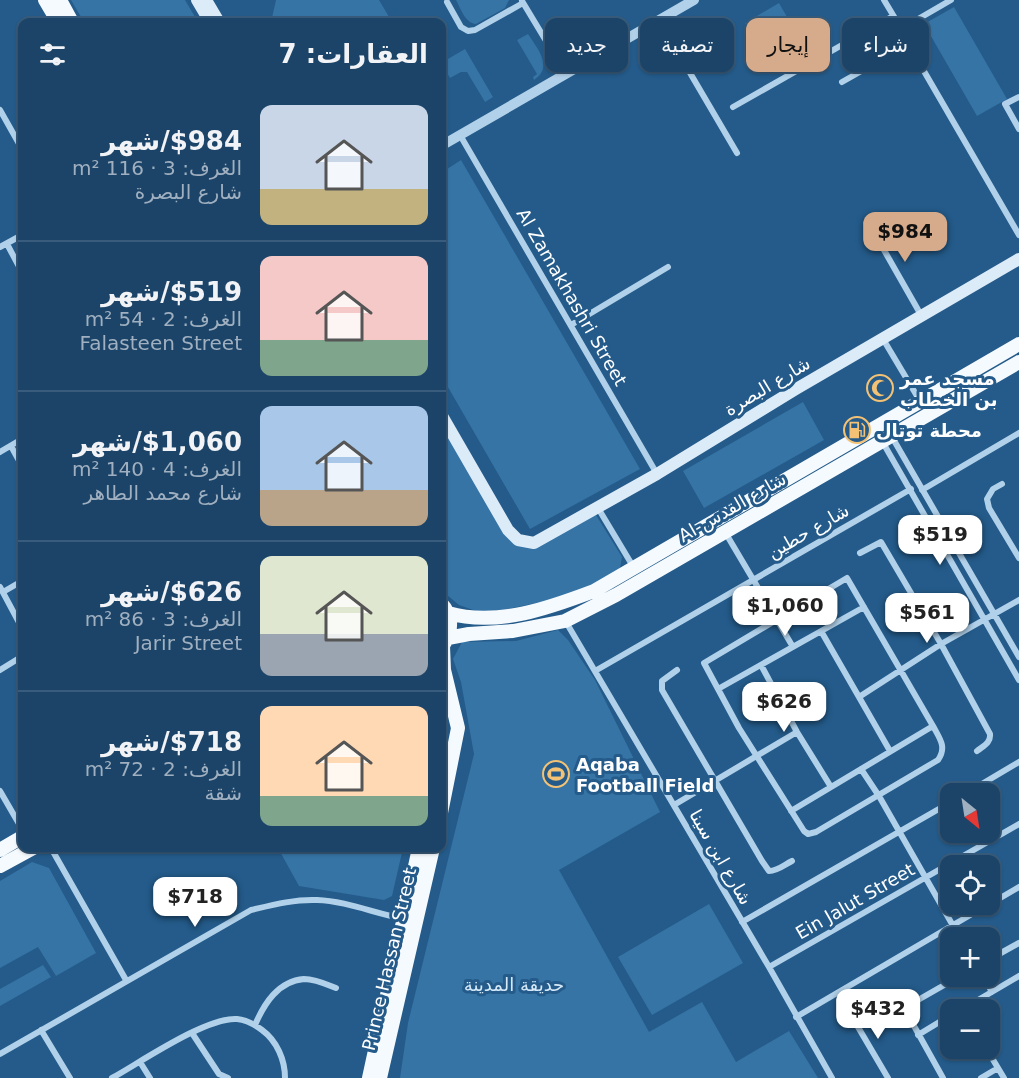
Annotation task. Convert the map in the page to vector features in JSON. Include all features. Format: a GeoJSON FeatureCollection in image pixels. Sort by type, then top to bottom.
{"type":"FeatureCollection","features":[{"type":"Feature","properties":{"kind":"main road"},"geometry":{"type":"LineString","coordinates":[[45,0],[56,18]]}},
{"type":"Feature","properties":{"kind":"main road"},"geometry":{"type":"LineString","coordinates":[[60,0],[70,18]]}},
{"type":"Feature","properties":{"kind":"main road"},"geometry":{"type":"LineString","coordinates":[[202,1],[208,18]]}},
{"type":"Feature","properties":{"kind":"main road"},"geometry":{"type":"LineString","coordinates":[[202,1],[216,18]]}},
{"type":"Feature","properties":{"kind":"main road","name":"شارع البصرة"},"geometry":{"type":"LineString","coordinates":[[446,423],[508,530],[518,540],[534,543],[657,474],[921,315],[1019,259]]}},
{"type":"Feature","properties":{"kind":"main road","name":"Al-شارع القدس"},"geometry":{"type":"LineString","coordinates":[[446,643],[469,634],[513,631],[565,621],[616,595],[725,532],[782,490],[794,475],[1019,344]]}},
{"type":"Feature","properties":{"kind":"main road","name":"Al-شارع القدس"},"geometry":{"type":"LineString","coordinates":[[446,609],[459,616],[483,618],[504,616],[559,604],[594,591],[782,490],[804,486],[1019,362]]}},
{"type":"Feature","properties":{"kind":"main road"},"geometry":{"type":"LineString","coordinates":[[975,370],[972,373],[972,379],[975,383],[980,384]]}},
{"type":"Feature","properties":{"kind":"main road"},"geometry":{"type":"LineString","coordinates":[[956,380],[963,383],[965,388],[963,394]]}},
{"type":"Feature","properties":{"kind":"main road"},"geometry":{"type":"LineString","coordinates":[[794,475],[795,484],[804,486]]}},
{"type":"Feature","properties":{"kind":"main road"},"geometry":{"type":"LineString","coordinates":[[446,610],[451,622],[446,638]]}},
{"type":"Feature","properties":{"kind":"main road"},"geometry":{"type":"LineString","coordinates":[[446,678],[458,728],[446,788]]}},
{"type":"Feature","properties":{"kind":"main road"},"geometry":{"type":"LineString","coordinates":[[0,850],[18,839]]}},
{"type":"Feature","properties":{"kind":"main road"},"geometry":{"type":"LineString","coordinates":[[0,866],[26,852]]}},
{"type":"Feature","properties":{"kind":"main road","name":"Prince Hassan Street"},"geometry":{"type":"LineString","coordinates":[[380,1078],[409,920],[418,852]]}},
{"type":"Feature","properties":{"kind":"main road","name":"Prince Hassan Street"},"geometry":{"type":"LineString","coordinates":[[369,1078],[409,920],[432,852]]}},
{"type":"Feature","properties":{"kind":"street"},"geometry":{"type":"LineString","coordinates":[[662,18],[693,0]]}},
{"type":"Feature","properties":{"kind":"street"},"geometry":{"type":"LineString","coordinates":[[884,0],[899,23],[908,24],[951,0]]}},
{"type":"Feature","properties":{"kind":"street"},"geometry":{"type":"LineString","coordinates":[[447,2],[461,27],[468,31],[475,30],[523,1],[566,74]]}},
{"type":"Feature","properties":{"kind":"street"},"geometry":{"type":"LineString","coordinates":[[733,108],[893,16]]}},
{"type":"Feature","properties":{"kind":"street"},"geometry":{"type":"LineString","coordinates":[[446,143],[640,31]]}},
{"type":"Feature","properties":{"kind":"street"},"geometry":{"type":"LineString","coordinates":[[842,82],[902,48],[909,49],[1019,236]]}},
{"type":"Feature","properties":{"kind":"street"},"geometry":{"type":"LineString","coordinates":[[689,72],[736,153]]}},
{"type":"Feature","properties":{"kind":"street"},"geometry":{"type":"LineString","coordinates":[[1019,97],[1005,104],[1019,129]]}},
{"type":"Feature","properties":{"kind":"street"},"geometry":{"type":"LineString","coordinates":[[0,110],[18,142]]}},
{"type":"Feature","properties":{"kind":"street","name":"Al Zamakhashri Street"},"geometry":{"type":"LineString","coordinates":[[460,135],[657,474]]}},
{"type":"Feature","properties":{"kind":"street"},"geometry":{"type":"LineString","coordinates":[[868,222],[921,315]]}},
{"type":"Feature","properties":{"kind":"street"},"geometry":{"type":"LineString","coordinates":[[0,247],[18,236]]}},
{"type":"Feature","properties":{"kind":"street"},"geometry":{"type":"LineString","coordinates":[[7,243],[18,264]]}},
{"type":"Feature","properties":{"kind":"street"},"geometry":{"type":"LineString","coordinates":[[571,325],[668,267]]}},
{"type":"Feature","properties":{"kind":"street"},"geometry":{"type":"LineString","coordinates":[[882,339],[920,401]]}},
{"type":"Feature","properties":{"kind":"street"},"geometry":{"type":"LineString","coordinates":[[922,490],[1019,433]]}},
{"type":"Feature","properties":{"kind":"street"},"geometry":{"type":"LineString","coordinates":[[887,438],[911,489],[1019,680]]}},
{"type":"Feature","properties":{"kind":"street"},"geometry":{"type":"LineString","coordinates":[[887,438],[922,490],[1019,657]]}},
{"type":"Feature","properties":{"kind":"street"},"geometry":{"type":"LineString","coordinates":[[0,452],[18,442]]}},
{"type":"Feature","properties":{"kind":"street"},"geometry":{"type":"LineString","coordinates":[[11,446],[18,459]]}},
{"type":"Feature","properties":{"kind":"street"},"geometry":{"type":"LineString","coordinates":[[1002,484],[993,489],[987,499],[989,508],[1019,558]]}},
{"type":"Feature","properties":{"kind":"street","name":"شارع حطين"},"geometry":{"type":"LineString","coordinates":[[595,671],[911,489]]}},
{"type":"Feature","properties":{"kind":"street"},"geometry":{"type":"LineString","coordinates":[[598,508],[634,568]]}},
{"type":"Feature","properties":{"kind":"street"},"geometry":{"type":"LineString","coordinates":[[725,532],[793,647]]}},
{"type":"Feature","properties":{"kind":"street"},"geometry":{"type":"LineString","coordinates":[[860,553],[881,542],[941,644],[990,734],[988,742],[976,751]]}},
{"type":"Feature","properties":{"kind":"street"},"geometry":{"type":"LineString","coordinates":[[847,578],[864,607],[943,744],[943,750],[938,760],[816,832],[808,834],[757,756],[704,663],[847,578]]}},
{"type":"Feature","properties":{"kind":"street"},"geometry":{"type":"LineString","coordinates":[[18,583],[1,590],[18,621]]}},
{"type":"Feature","properties":{"kind":"street"},"geometry":{"type":"LineString","coordinates":[[859,697],[941,644],[1019,600]]}},
{"type":"Feature","properties":{"kind":"street"},"geometry":{"type":"LineString","coordinates":[[718,689],[864,607]]}},
{"type":"Feature","properties":{"kind":"street","name":"شارع ابن سينا"},"geometry":{"type":"LineString","coordinates":[[565,621],[832,1078]]}},
{"type":"Feature","properties":{"kind":"street"},"geometry":{"type":"LineString","coordinates":[[821,631],[890,751]]}},
{"type":"Feature","properties":{"kind":"street"},"geometry":{"type":"LineString","coordinates":[[0,670],[18,659]]}},
{"type":"Feature","properties":{"kind":"street"},"geometry":{"type":"LineString","coordinates":[[761,665],[797,732],[831,787]]}},
{"type":"Feature","properties":{"kind":"street"},"geometry":{"type":"LineString","coordinates":[[677,670],[662,681],[662,690],[766,868],[777,870],[792,861]]}},
{"type":"Feature","properties":{"kind":"street"},"geometry":{"type":"LineString","coordinates":[[791,811],[933,726]]}},
{"type":"Feature","properties":{"kind":"street"},"geometry":{"type":"LineString","coordinates":[[674,805],[797,732]]}},
{"type":"Feature","properties":{"kind":"street"},"geometry":{"type":"LineString","coordinates":[[984,783],[1019,762]]}},
{"type":"Feature","properties":{"kind":"street"},"geometry":{"type":"LineString","coordinates":[[861,769],[879,796],[953,926]]}},
{"type":"Feature","properties":{"kind":"street"},"geometry":{"type":"LineString","coordinates":[[0,791],[18,822]]}},
{"type":"Feature","properties":{"kind":"street"},"geometry":{"type":"LineString","coordinates":[[742,922],[940,808]]}},
{"type":"Feature","properties":{"kind":"street","name":"Ein Jalut Street"},"geometry":{"type":"LineString","coordinates":[[769,967],[1019,824]]}},
{"type":"Feature","properties":{"kind":"street"},"geometry":{"type":"LineString","coordinates":[[53,852],[126,980]]}},
{"type":"Feature","properties":{"kind":"street"},"geometry":{"type":"LineString","coordinates":[[1000,898],[1019,887]]}},
{"type":"Feature","properties":{"kind":"street"},"geometry":{"type":"LineString","coordinates":[[0,1054],[251,910],[275,904],[316,900],[409,920]]}},
{"type":"Feature","properties":{"kind":"street"},"geometry":{"type":"LineString","coordinates":[[796,1017],[972,915]]}},
{"type":"Feature","properties":{"kind":"street"},"geometry":{"type":"LineString","coordinates":[[1000,953],[1019,943]]}},
{"type":"Feature","properties":{"kind":"street"},"geometry":{"type":"LineString","coordinates":[[980,999],[1019,976]]}},
{"type":"Feature","properties":{"kind":"street"},"geometry":{"type":"LineString","coordinates":[[255,1025],[269,998],[291,983],[304,980],[318,981],[336,988]]}},
{"type":"Feature","properties":{"kind":"street"},"geometry":{"type":"LineString","coordinates":[[941,987],[904,1008],[943,1078]]}},
{"type":"Feature","properties":{"kind":"street"},"geometry":{"type":"LineString","coordinates":[[989,987],[992,992]]}},
{"type":"Feature","properties":{"kind":"street"},"geometry":{"type":"LineString","coordinates":[[881,1003],[858,1027],[888,1078]]}},
{"type":"Feature","properties":{"kind":"street"},"geometry":{"type":"LineString","coordinates":[[112,1078],[192,1033],[218,1021],[235,1019],[255,1025],[269,1035],[282,1057],[285,1078]]}},
{"type":"Feature","properties":{"kind":"street"},"geometry":{"type":"LineString","coordinates":[[918,1035],[940,1022]]}},
{"type":"Feature","properties":{"kind":"street"},"geometry":{"type":"LineString","coordinates":[[41,1030],[70,1078]]}},
{"type":"Feature","properties":{"kind":"street"},"geometry":{"type":"LineString","coordinates":[[192,1033],[219,1074],[228,1078]]}},
{"type":"Feature","properties":{"kind":"street"},"geometry":{"type":"LineString","coordinates":[[993,1059],[1004,1078]]}},
{"type":"Feature","properties":{"kind":"street"},"geometry":{"type":"LineString","coordinates":[[140,1062],[150,1078]]}},
{"type":"Feature","properties":{"kind":"street"},"geometry":{"type":"LineString","coordinates":[[981,1078],[998,1068]]}},
{"type":"Feature","properties":{"kind":"green space"},"geometry":{"type":"Polygon","coordinates":[[[71,0],[185,0],[196,18],[82,18],[71,0]]]}},
{"type":"Feature","properties":{"kind":"green space"},"geometry":{"type":"Polygon","coordinates":[[[276,0],[379,0],[390,18],[272,18],[276,0]]]}},
{"type":"Feature","properties":{"kind":"green space"},"geometry":{"type":"Polygon","coordinates":[[[456,0],[509,0],[505,8],[476,24],[466,18],[456,0]]]}},
{"type":"Feature","properties":{"kind":"green space"},"geometry":{"type":"Polygon","coordinates":[[[779,3],[788,18],[754,18],[779,3]]]}},
{"type":"Feature","properties":{"kind":"green space"},"geometry":{"type":"Polygon","coordinates":[[[954,7],[1007,99],[977,116],[929,33],[929,21],[954,7]]]}},
{"type":"Feature","properties":{"kind":"green space"},"geometry":{"type":"Polygon","coordinates":[[[528,34],[539,51],[543,63],[540,75],[534,80],[533,77],[537,74],[517,40],[528,34]]]}},
{"type":"Feature","properties":{"kind":"green space"},"geometry":{"type":"Polygon","coordinates":[[[465,49],[493,97],[485,102],[467,72],[461,72],[450,78],[446,71],[446,60],[465,49]]]}},
{"type":"Feature","properties":{"kind":"green space"},"geometry":{"type":"Polygon","coordinates":[[[461,160],[640,469],[530,529],[446,384],[446,170],[461,160]]]}},
{"type":"Feature","properties":{"kind":"green space"},"geometry":{"type":"Polygon","coordinates":[[[803,402],[824,440],[704,508],[683,471],[803,402]]]}},
{"type":"Feature","properties":{"kind":"green space"},"geometry":{"type":"Polygon","coordinates":[[[446,425],[514,541],[534,545],[589,515],[596,515],[622,557],[620,568],[596,583],[564,597],[508,609],[479,612],[459,605],[446,594],[446,425]]]}},
{"type":"Feature","properties":{"kind":"green space","name":"حديقة المدينة"},"geometry":{"type":"Polygon","coordinates":[[[558,630],[568,640],[595,680],[660,812],[559,870],[649,1032],[702,1002],[736,1062],[789,1031],[818,1078],[400,1078],[408,1023],[474,754],[461,682],[453,659],[462,642],[516,641],[558,630]]]}},
{"type":"Feature","properties":{"kind":"green space"},"geometry":{"type":"Polygon","coordinates":[[[280,852],[402,852],[392,896],[384,900],[299,886],[280,852]]]}},
{"type":"Feature","properties":{"kind":"green space"},"geometry":{"type":"Polygon","coordinates":[[[32,862],[49,868],[96,953],[56,976],[38,947],[0,968],[0,881],[32,862]]]}},
{"type":"Feature","properties":{"kind":"green space"},"geometry":{"type":"Polygon","coordinates":[[[709,904],[743,963],[652,1015],[618,957],[709,904]]]}},
{"type":"Feature","properties":{"kind":"green space"},"geometry":{"type":"Polygon","coordinates":[[[43,965],[51,977],[0,1006],[0,989],[43,965]]]}},
{"type":"Feature","properties":{"kind":"place","name":"مسجد عمر بن الخطاب"},"geometry":{"type":"Point","coordinates":[880,388]}},
{"type":"Feature","properties":{"kind":"place","name":"محطة توتال"},"geometry":{"type":"Point","coordinates":[857,430]}},
{"type":"Feature","properties":{"kind":"place","name":"Aqaba Football Field"},"geometry":{"type":"Point","coordinates":[556,774]}}]}
